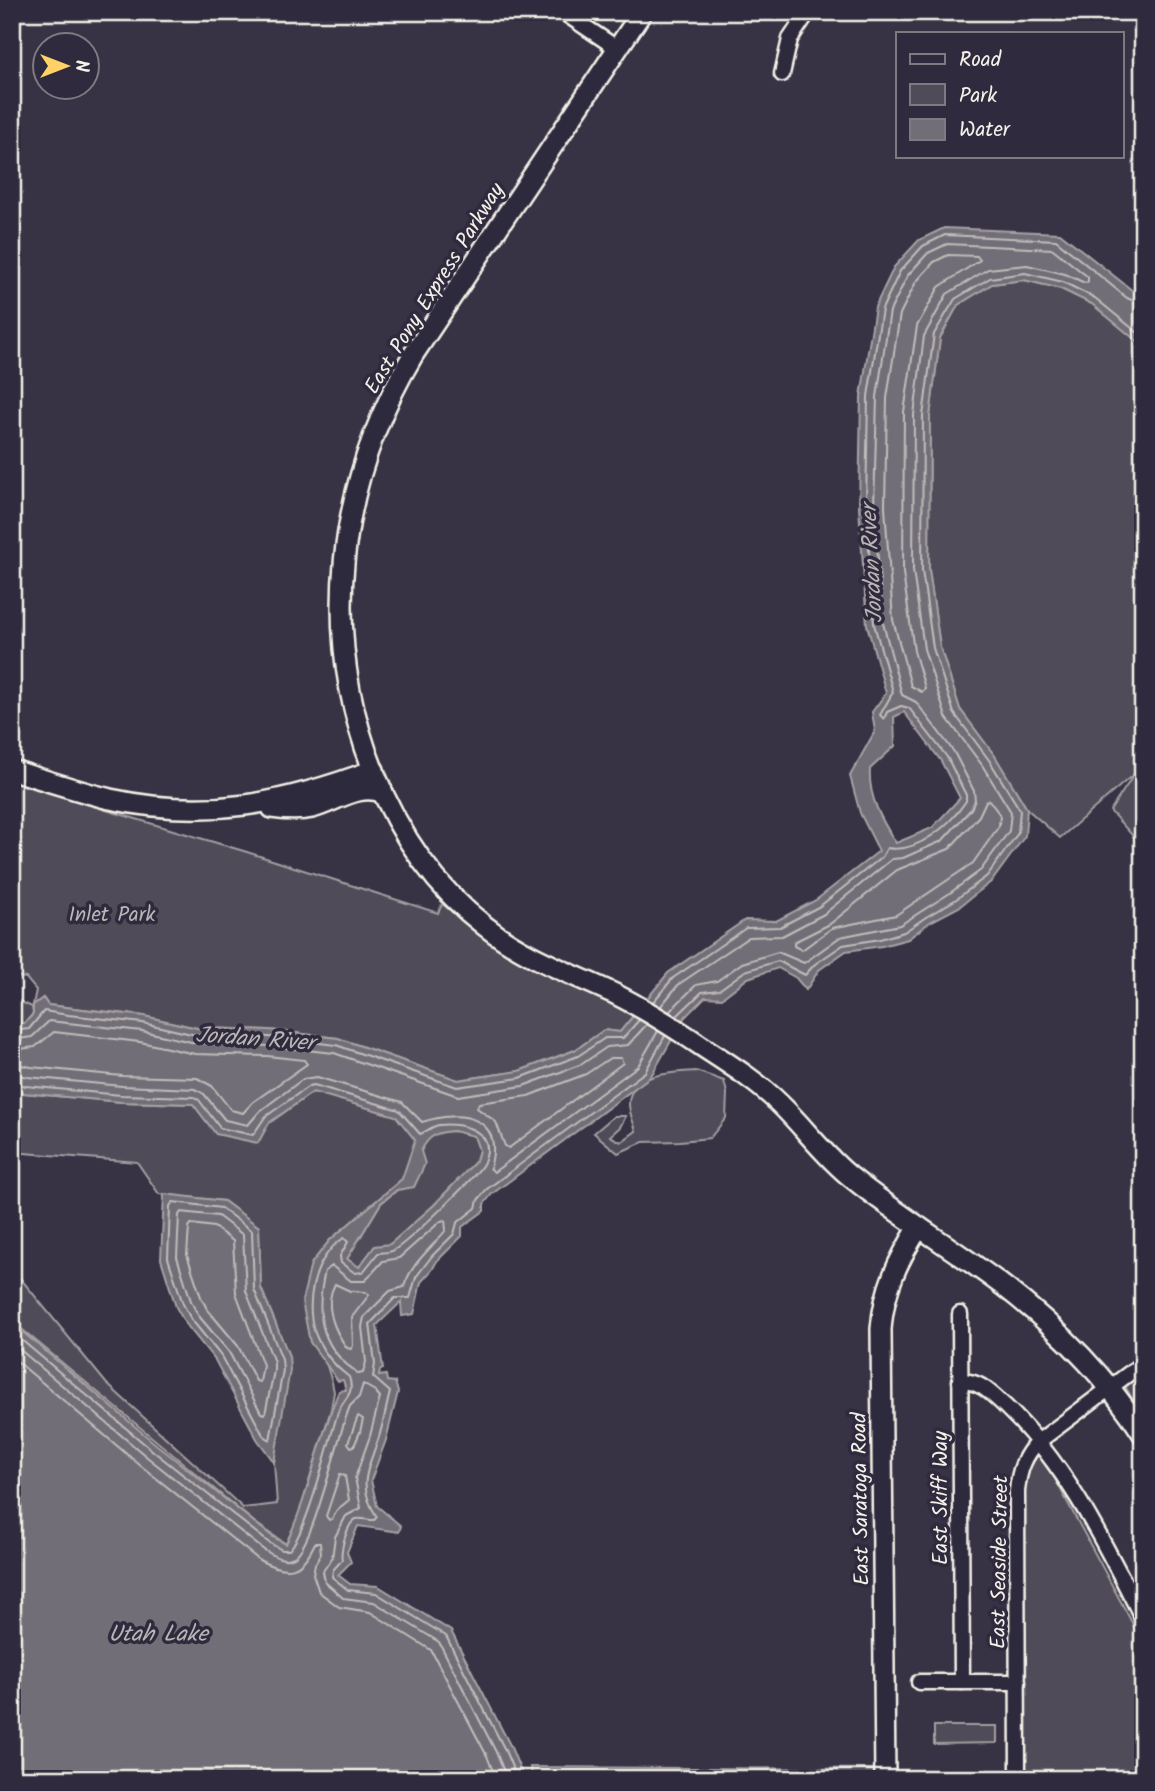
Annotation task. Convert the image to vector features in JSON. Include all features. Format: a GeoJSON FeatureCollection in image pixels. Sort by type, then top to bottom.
{"type":"FeatureCollection","features":[{"type":"Feature","properties":{"kind":"main road","name":"East Pony Express Parkway"},"geometry":{"type":"LineString","coordinates":[[642,12],[413,355],[387,403],[355,490],[342,572],[341,614],[351,697],[373,770],[399,826],[421,859],[453,897],[482,924],[531,957],[635,1005],[684,1034],[774,1098],[847,1174],[1002,1285]]}},
{"type":"Feature","properties":{"kind":"main road"},"geometry":{"type":"LineString","coordinates":[[12,770],[129,803],[192,808],[250,806],[304,810],[366,789],[383,793]]}},
{"type":"Feature","properties":{"kind":"main road"},"geometry":{"type":"LineString","coordinates":[[250,806],[315,791],[373,770]]}},
{"type":"Feature","properties":{"kind":"main road","name":"East Pony Express Parkway"},"geometry":{"type":"LineString","coordinates":[[821,1147],[855,1168],[956,1242],[1060,1334],[1110,1389],[1143,1434]]}},
{"type":"Feature","properties":{"kind":"main road","name":"East Saratoga Road"},"geometry":{"type":"LineString","coordinates":[[885,1779],[881,1329],[884,1301],[891,1278],[902,1253],[919,1227]]}},
{"type":"Feature","properties":{"kind":"street"},"geometry":{"type":"LineString","coordinates":[[563,12],[618,49]]}},
{"type":"Feature","properties":{"kind":"street"},"geometry":{"type":"LineString","coordinates":[[782,74],[790,39],[807,12]]}},
{"type":"Feature","properties":{"kind":"street","name":"East Skiff Way"},"geometry":{"type":"LineString","coordinates":[[960,1314],[962,1682]]}},
{"type":"Feature","properties":{"kind":"street","name":"East Seaside Street"},"geometry":{"type":"LineString","coordinates":[[1018,1779],[1018,1480],[1024,1461],[1039,1441],[1143,1363]]}},
{"type":"Feature","properties":{"kind":"street"},"geometry":{"type":"LineString","coordinates":[[960,1381],[974,1381],[983,1385],[1039,1441],[1067,1480],[1143,1619]]}},
{"type":"Feature","properties":{"kind":"street"},"geometry":{"type":"LineString","coordinates":[[919,1682],[1018,1682]]}},
{"type":"Feature","properties":{"kind":"green space"},"geometry":{"type":"Polygon","coordinates":[[[1024,280],[1061,289],[1092,304],[1143,346],[1143,847],[1110,811],[1135,773],[1060,838],[1027,809],[995,756],[960,709],[940,647],[929,570],[930,416],[940,338],[958,305],[992,284],[1024,280]]]}},
{"type":"Feature","properties":{"kind":"green space","name":"Inlet Park"},"geometry":{"type":"Polygon","coordinates":[[[12,782],[247,852],[438,913],[442,904],[517,957],[634,1015],[620,1032],[604,1030],[575,1050],[519,1071],[458,1080],[338,1038],[269,1030],[197,1028],[144,1016],[48,1005],[43,998],[33,1005],[36,990],[26,978],[12,976],[12,782]]]}},
{"type":"Feature","properties":{"kind":"green space"},"geometry":{"type":"Polygon","coordinates":[[[12,998],[32,1007],[33,1014],[25,1023],[12,1024],[12,998]]]}},
{"type":"Feature","properties":{"kind":"green space"},"geometry":{"type":"Polygon","coordinates":[[[696,1071],[724,1081],[727,1093],[726,1118],[710,1138],[643,1142],[618,1153],[594,1133],[614,1116],[626,1116],[620,1127],[610,1136],[621,1142],[636,1131],[629,1104],[631,1093],[636,1086],[654,1076],[696,1071]]]}},
{"type":"Feature","properties":{"kind":"green space"},"geometry":{"type":"Polygon","coordinates":[[[12,1088],[23,1093],[121,1102],[193,1104],[216,1134],[269,1123],[313,1092],[396,1116],[416,1141],[402,1179],[330,1240],[311,1264],[303,1302],[310,1342],[326,1363],[334,1392],[299,1515],[286,1544],[254,1522],[12,1321],[12,1268],[106,1383],[243,1508],[277,1504],[274,1462],[289,1357],[261,1288],[259,1227],[224,1201],[159,1194],[137,1162],[12,1152],[12,1088]]]}},
{"type":"Feature","properties":{"kind":"green space"},"geometry":{"type":"Polygon","coordinates":[[[454,1131],[474,1136],[479,1150],[476,1161],[434,1205],[390,1245],[375,1246],[359,1267],[347,1259],[381,1203],[397,1190],[427,1139],[438,1132],[454,1131]]]}},
{"type":"Feature","properties":{"kind":"green space"},"geometry":{"type":"Polygon","coordinates":[[[1143,1372],[1143,1419],[1124,1384],[1143,1372]]]}},
{"type":"Feature","properties":{"kind":"green space"},"geometry":{"type":"Polygon","coordinates":[[[1040,1451],[1143,1643],[1143,1779],[1025,1779],[1023,1479],[1040,1451]]]}},
{"type":"Feature","properties":{"kind":"green space"},"geometry":{"type":"Polygon","coordinates":[[[934,1726],[997,1726],[997,1743],[934,1744],[934,1726]]]}},
{"type":"Feature","properties":{"kind":"green space"},"geometry":{"type":"Polygon","coordinates":[[[530,1767],[875,1769],[875,1779],[534,1779],[530,1767]]]}},
{"type":"Feature","properties":{"kind":"water"},"geometry":{"type":"Polygon","coordinates":[[[944,228],[1060,233],[1143,299],[1143,346],[1092,304],[1061,289],[1024,280],[992,284],[958,305],[940,338],[930,416],[929,570],[940,647],[960,709],[995,756],[1027,809],[1025,836],[992,881],[959,907],[930,922],[908,939],[846,951],[819,970],[806,990],[796,978],[778,968],[748,978],[722,998],[705,997],[684,1018],[651,1076],[492,1194],[484,1204],[484,1211],[462,1227],[462,1236],[421,1282],[414,1314],[402,1316],[401,1302],[377,1325],[383,1369],[380,1370],[379,1376],[386,1375],[387,1381],[395,1382],[398,1392],[386,1440],[371,1480],[377,1506],[401,1526],[399,1532],[358,1526],[347,1552],[351,1562],[338,1575],[350,1584],[378,1586],[451,1631],[510,1745],[524,1779],[12,1779],[12,1323],[157,1445],[273,1537],[286,1544],[339,1391],[346,1390],[343,1380],[338,1381],[310,1342],[302,1301],[311,1264],[330,1240],[402,1179],[415,1140],[396,1116],[313,1092],[269,1123],[258,1143],[216,1134],[193,1104],[121,1102],[23,1093],[12,1088],[12,1024],[25,1023],[33,1014],[33,1005],[43,998],[48,1005],[144,1016],[197,1028],[269,1030],[338,1038],[458,1080],[519,1071],[575,1050],[604,1030],[620,1032],[668,973],[745,920],[776,921],[816,900],[879,851],[860,813],[850,776],[875,731],[872,712],[886,693],[867,625],[859,507],[861,396],[875,307],[894,267],[919,240],[944,228]],[[904,712],[894,717],[895,746],[870,769],[874,799],[896,843],[932,828],[960,798],[941,761],[904,712]],[[454,1131],[438,1134],[427,1141],[421,1151],[425,1164],[414,1187],[397,1190],[381,1203],[347,1259],[359,1267],[375,1246],[390,1244],[434,1205],[476,1161],[479,1150],[474,1136],[454,1131]]]}},
{"type":"Feature","properties":{"kind":"water"},"geometry":{"type":"Polygon","coordinates":[[[164,1194],[224,1201],[259,1227],[261,1288],[289,1356],[290,1370],[274,1462],[257,1439],[215,1360],[185,1323],[176,1307],[161,1259],[164,1194]]]}},
{"type":"Feature","properties":{"kind":"water label","name":"Jordan River"},"geometry":{"type":"Point","coordinates":[871,564]}},
{"type":"Feature","properties":{"kind":"water label","name":"Jordan River"},"geometry":{"type":"Point","coordinates":[255,1038]}},
{"type":"Feature","properties":{"kind":"water label","name":"Utah Lake"},"geometry":{"type":"Point","coordinates":[158,1633]}}]}
